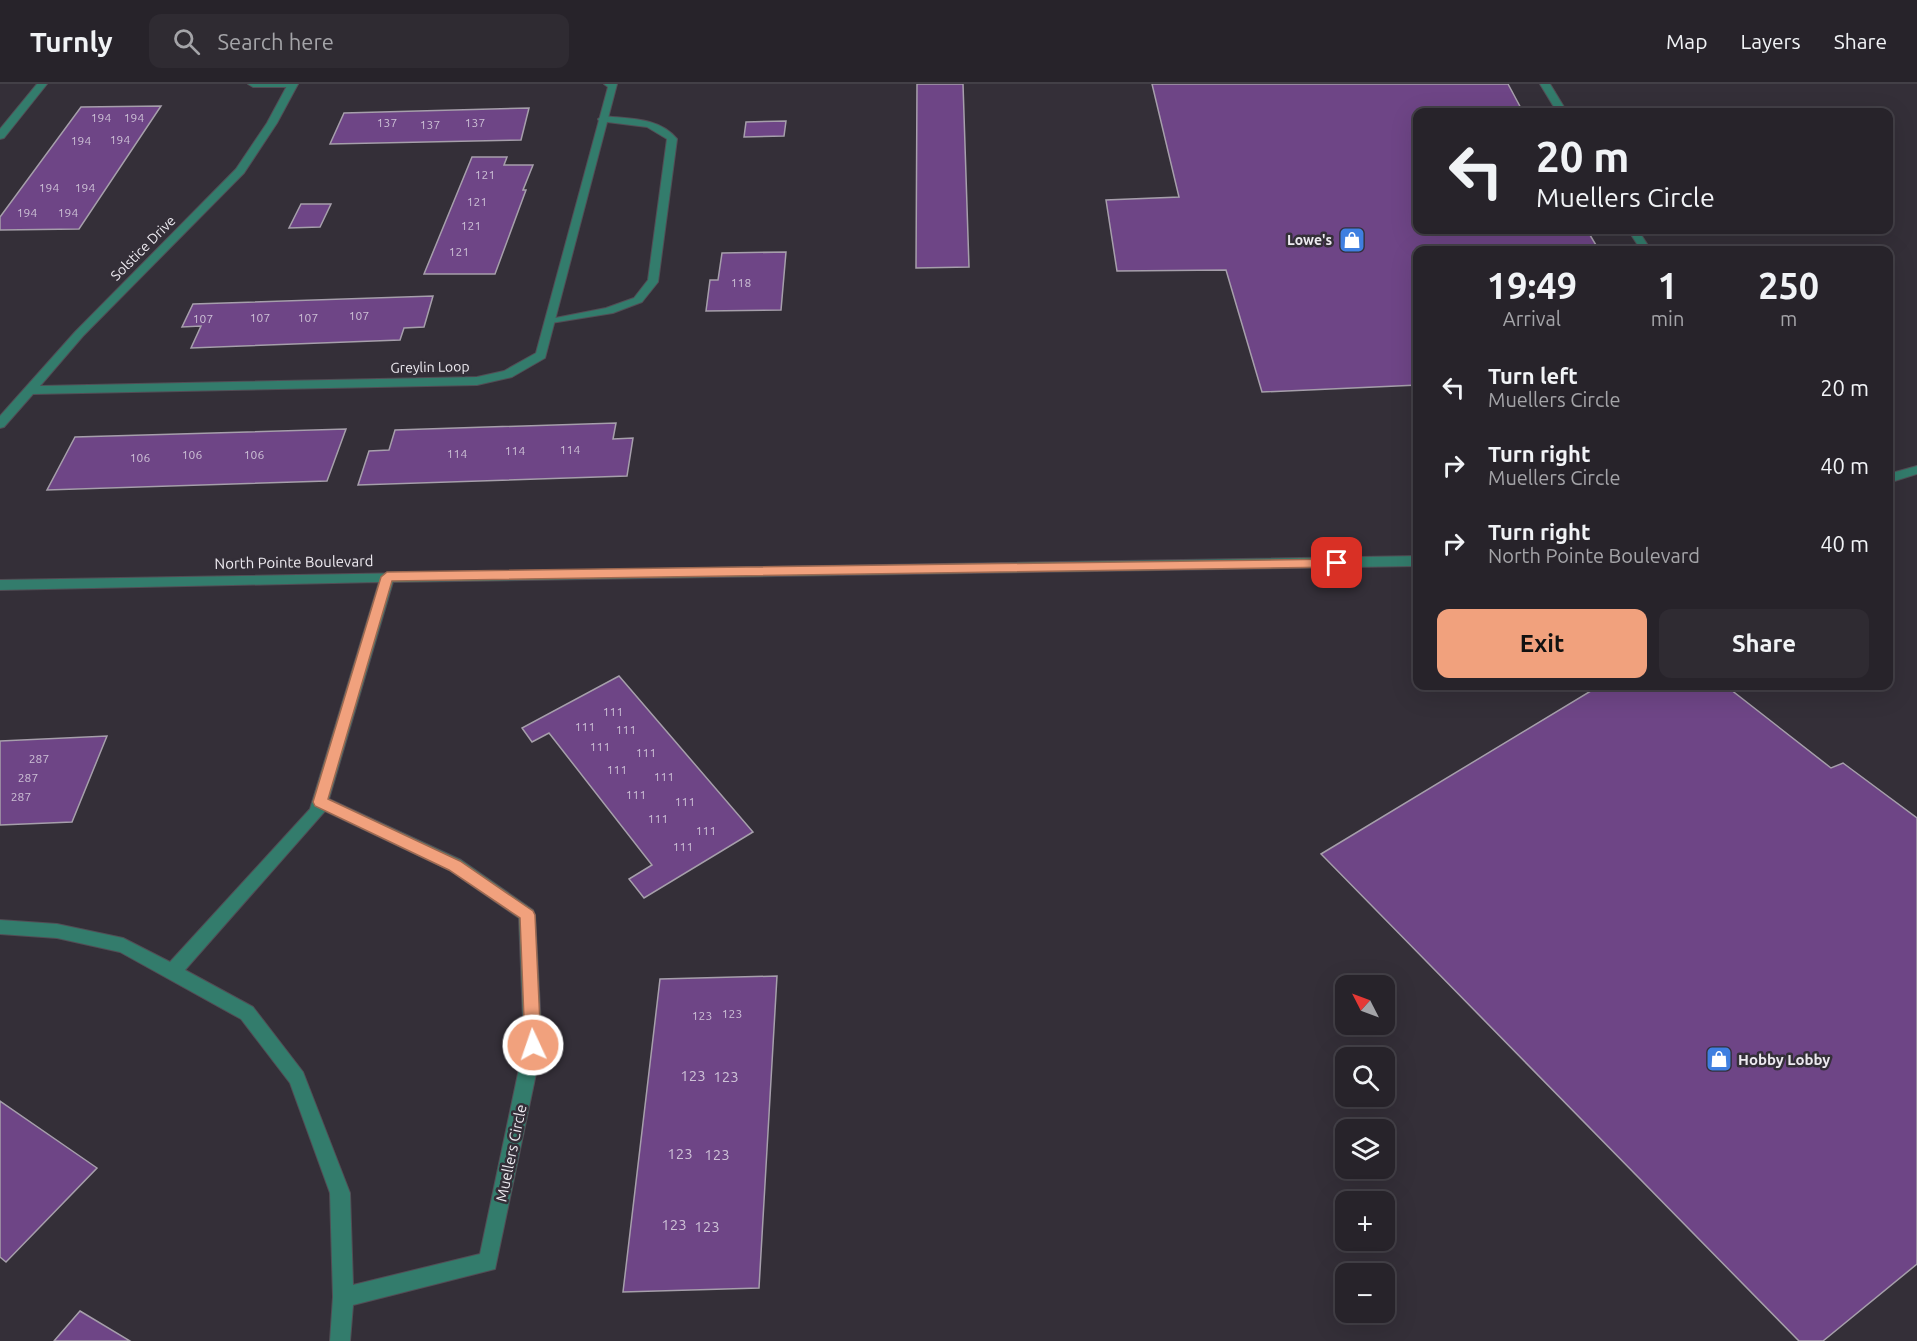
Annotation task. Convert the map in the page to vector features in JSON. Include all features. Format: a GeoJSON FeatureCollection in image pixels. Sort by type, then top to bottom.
{"type":"FeatureCollection","features":[{"type":"Feature","properties":{"kind":"street"},"geometry":{"type":"LineString","coordinates":[[0,136],[42,84]]}},
{"type":"Feature","properties":{"kind":"street"},"geometry":{"type":"LineString","coordinates":[[253,84],[301,84]]}},
{"type":"Feature","properties":{"kind":"street","name":"Solstice Drive"},"geometry":{"type":"LineString","coordinates":[[0,424],[79,334],[240,171],[272,123],[293,84]]}},
{"type":"Feature","properties":{"kind":"street","name":"Greylin Loop"},"geometry":{"type":"LineString","coordinates":[[30,390],[477,381],[507,374],[541,355],[613,85],[609,84]]}},
{"type":"Feature","properties":{"kind":"street"},"geometry":{"type":"LineString","coordinates":[[1545,84],[1560,108]]}},
{"type":"Feature","properties":{"kind":"street"},"geometry":{"type":"LineString","coordinates":[[549,322],[609,311],[638,300],[654,280],[672,140],[666,131],[654,125],[603,119]]}},
{"type":"Feature","properties":{"kind":"street"},"geometry":{"type":"LineString","coordinates":[[1893,477],[1917,470]]}},
{"type":"Feature","properties":{"kind":"street","name":"North Pointe Boulevard"},"geometry":{"type":"LineString","coordinates":[[0,585],[1413,561]]}},
{"type":"Feature","properties":{"kind":"street"},"geometry":{"type":"LineString","coordinates":[[173,970],[317,812],[387,577]]}},
{"type":"Feature","properties":{"kind":"street","name":"Muellers Circle"},"geometry":{"type":"LineString","coordinates":[[320,802],[455,865],[527,915],[528,927],[533,1045],[488,1262],[342,1297]]}},
{"type":"Feature","properties":{"kind":"street"},"geometry":{"type":"LineString","coordinates":[[0,927],[57,931],[123,945],[173,970],[247,1013],[297,1078],[340,1192],[342,1297],[340,1341]]}},
{"type":"Feature","properties":{"kind":"building"},"geometry":{"type":"Polygon","coordinates":[[[917,84],[963,84],[969,267],[916,268],[917,84]]]}},
{"type":"Feature","properties":{"kind":"building","name":"Lowe's"},"geometry":{"type":"Polygon","coordinates":[[[1152,84],[1508,84],[1521,108],[1413,108],[1413,234],[1589,234],[1597,246],[1413,246],[1413,385],[1262,392],[1226,270],[1117,271],[1106,200],[1179,197],[1152,84]]]}},
{"type":"Feature","properties":{"kind":"building"},"geometry":{"type":"Polygon","coordinates":[[[161,106],[79,229],[0,230],[0,217],[81,107],[161,106]]]}},
{"type":"Feature","properties":{"kind":"building"},"geometry":{"type":"Polygon","coordinates":[[[529,108],[521,140],[330,144],[344,113],[529,108]]]}},
{"type":"Feature","properties":{"kind":"building"},"geometry":{"type":"Polygon","coordinates":[[[786,121],[784,136],[744,137],[746,122],[786,121]]]}},
{"type":"Feature","properties":{"kind":"building"},"geometry":{"type":"Polygon","coordinates":[[[472,157],[507,157],[504,165],[533,165],[495,274],[424,274],[472,157]]]}},
{"type":"Feature","properties":{"kind":"building"},"geometry":{"type":"Polygon","coordinates":[[[301,204],[331,204],[320,227],[289,228],[301,204]]]}},
{"type":"Feature","properties":{"kind":"building"},"geometry":{"type":"Polygon","coordinates":[[[786,252],[781,310],[706,311],[710,280],[718,280],[722,253],[786,252]]]}},
{"type":"Feature","properties":{"kind":"building"},"geometry":{"type":"Polygon","coordinates":[[[433,296],[424,327],[404,328],[400,340],[191,348],[201,326],[182,327],[193,304],[433,296]]]}},
{"type":"Feature","properties":{"kind":"building"},"geometry":{"type":"Polygon","coordinates":[[[616,423],[613,439],[633,438],[627,476],[358,485],[369,451],[389,450],[395,430],[616,423]]]}},
{"type":"Feature","properties":{"kind":"building"},"geometry":{"type":"Polygon","coordinates":[[[346,429],[327,481],[47,490],[75,437],[346,429]]]}},
{"type":"Feature","properties":{"kind":"building"},"geometry":{"type":"Polygon","coordinates":[[[619,676],[753,832],[644,898],[629,879],[652,865],[549,733],[532,742],[522,728],[619,676]]]}},
{"type":"Feature","properties":{"kind":"building","name":"Hobby Lobby"},"geometry":{"type":"Polygon","coordinates":[[[1592,690],[1731,690],[1831,768],[1843,763],[1917,818],[1917,1264],[1823,1341],[1799,1341],[1321,854],[1592,690]]]}},
{"type":"Feature","properties":{"kind":"building"},"geometry":{"type":"Polygon","coordinates":[[[107,736],[72,822],[0,825],[0,741],[107,736]]]}},
{"type":"Feature","properties":{"kind":"building"},"geometry":{"type":"Polygon","coordinates":[[[777,976],[759,1288],[623,1292],[660,979],[777,976]]]}},
{"type":"Feature","properties":{"kind":"building"},"geometry":{"type":"Polygon","coordinates":[[[0,1101],[97,1168],[6,1262],[0,1257],[0,1101]]]}},
{"type":"Feature","properties":{"kind":"building"},"geometry":{"type":"Polygon","coordinates":[[[80,1311],[130,1341],[54,1341],[80,1311]]]}},
{"type":"Feature","properties":{"kind":"place","name":"Lowe's"},"geometry":{"type":"Point","coordinates":[1352,240]}},
{"type":"Feature","properties":{"kind":"place","name":"Hobby Lobby"},"geometry":{"type":"Point","coordinates":[1719,1059]}},
{"type":"Feature","properties":{"kind":"route"},"geometry":{"type":"LineString","coordinates":[[533,1045],[527,915],[455,865],[320,802],[387,577],[1337,563]]}}]}
